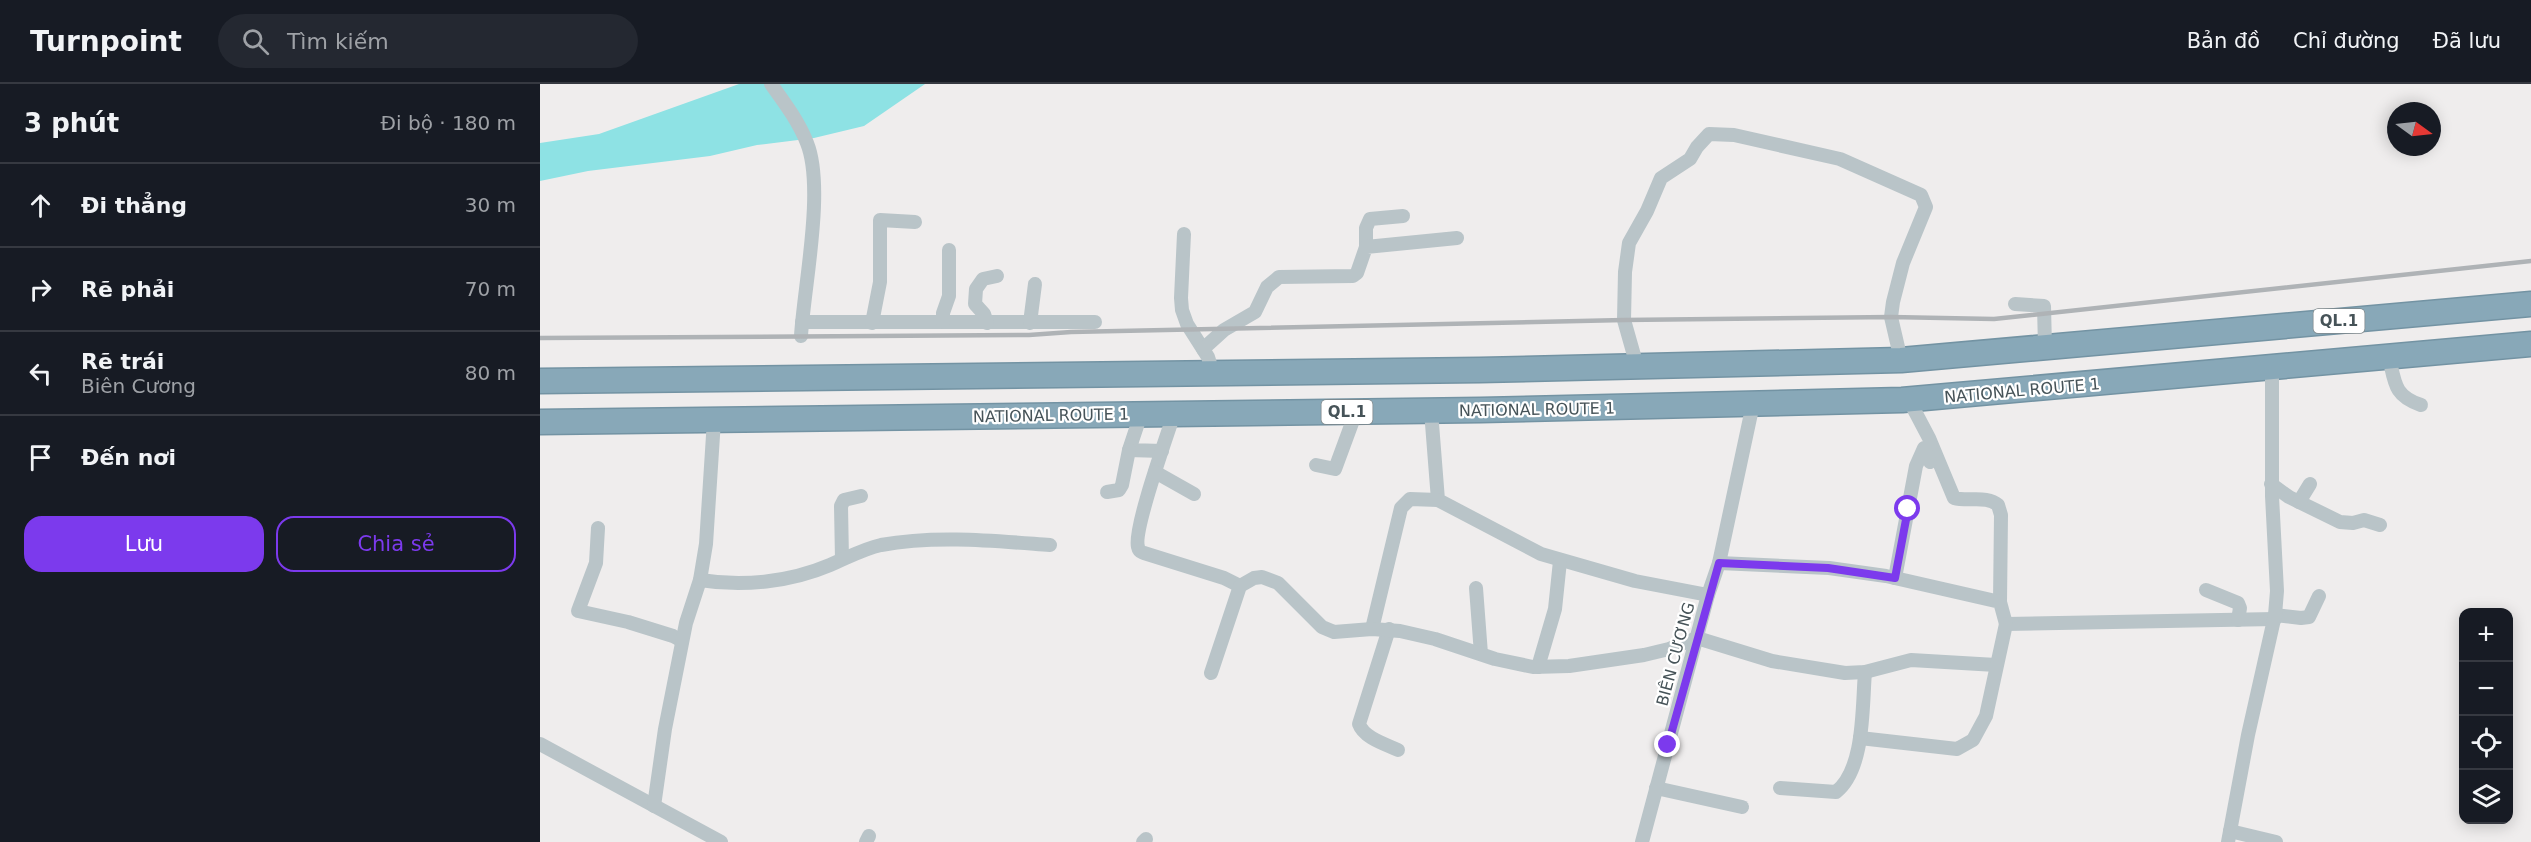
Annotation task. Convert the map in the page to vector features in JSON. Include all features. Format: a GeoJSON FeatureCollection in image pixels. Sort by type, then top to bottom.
{"type":"FeatureCollection","features":[{"type":"Feature","properties":{"kind":"highway","name":"QL.1"},"geometry":{"type":"LineString","coordinates":[[540,381],[1213,373],[1901,360],[2531,304]]}},
{"type":"Feature","properties":{"kind":"highway"},"geometry":{"type":"LineString","coordinates":[[2148,339],[2153,379]]}},
{"type":"Feature","properties":{"kind":"highway","name":"NATIONAL ROUTE 1"},"geometry":{"type":"LineString","coordinates":[[540,422],[1431,411],[1909,400],[2531,344]]}},
{"type":"Feature","properties":{"kind":"street"},"geometry":{"type":"LineString","coordinates":[[771,84],[807,142],[811,162],[813,207],[802,329],[872,323],[1095,322]]}},
{"type":"Feature","properties":{"kind":"street"},"geometry":{"type":"LineString","coordinates":[[1637,366],[1624,320],[1625,272],[1629,243],[1647,211],[1653,192],[1661,178],[1690,159],[1703,139],[1714,133],[1758,140],[1840,159],[1921,195],[1926,207],[1903,263],[1890,317],[1901,360]]}},
{"type":"Feature","properties":{"kind":"street"},"geometry":{"type":"LineString","coordinates":[[1203,350],[1224,330],[1255,312],[1267,288],[1280,277],[1353,276],[1357,273],[1366,247],[1366,228],[1370,219],[1403,216]]}},
{"type":"Feature","properties":{"kind":"street"},"geometry":{"type":"LineString","coordinates":[[872,323],[880,282],[880,220],[915,222]]}},
{"type":"Feature","properties":{"kind":"street"},"geometry":{"type":"LineString","coordinates":[[1184,234],[1182,310],[1213,373]]}},
{"type":"Feature","properties":{"kind":"street"},"geometry":{"type":"LineString","coordinates":[[1366,247],[1457,238]]}},
{"type":"Feature","properties":{"kind":"street"},"geometry":{"type":"LineString","coordinates":[[943,322],[943,313],[949,296],[949,250]]}},
{"type":"Feature","properties":{"kind":"street"},"geometry":{"type":"LineString","coordinates":[[987,322],[974,300],[979,283],[997,276]]}},
{"type":"Feature","properties":{"kind":"street"},"geometry":{"type":"LineString","coordinates":[[1030,323],[1035,284]]}},
{"type":"Feature","properties":{"kind":"street"},"geometry":{"type":"LineString","coordinates":[[2015,304],[2044,306],[2045,347]]}},
{"type":"Feature","properties":{"kind":"street"},"geometry":{"type":"LineString","coordinates":[[2390,357],[2398,390],[2403,398],[2421,405]]}},
{"type":"Feature","properties":{"kind":"street"},"geometry":{"type":"LineString","coordinates":[[2272,368],[2271,483],[2277,563],[2275,617],[2248,735],[2229,837],[2276,842]]}},
{"type":"Feature","properties":{"kind":"street"},"geometry":{"type":"LineString","coordinates":[[1860,738],[1957,749],[1973,740],[1986,716],[2006,624],[2000,602],[2001,515],[1998,505],[1989,500],[1954,498],[1929,438],[1909,400]]}},
{"type":"Feature","properties":{"kind":"street","name":"BIÊN CƯƠNG"},"geometry":{"type":"LineString","coordinates":[[1642,842],[1708,595],[1719,563],[1753,404]]}},
{"type":"Feature","properties":{"kind":"street"},"geometry":{"type":"LineString","coordinates":[[1431,411],[1438,500]]}},
{"type":"Feature","properties":{"kind":"street"},"geometry":{"type":"LineString","coordinates":[[1316,465],[1335,468],[1356,412]]}},
{"type":"Feature","properties":{"kind":"street"},"geometry":{"type":"LineString","coordinates":[[1107,492],[1119,490],[1122,485],[1140,414]]}},
{"type":"Feature","properties":{"kind":"street"},"geometry":{"type":"LineString","coordinates":[[1174,414],[1138,530],[1137,546],[1139,551],[1240,586]]}},
{"type":"Feature","properties":{"kind":"street"},"geometry":{"type":"LineString","coordinates":[[654,806],[665,729],[682,641],[700,580],[705,544],[714,420]]}},
{"type":"Feature","properties":{"kind":"street"},"geometry":{"type":"LineString","coordinates":[[1895,578],[1916,466],[1924,448],[1943,494]]}},
{"type":"Feature","properties":{"kind":"street"},"geometry":{"type":"LineString","coordinates":[[1130,450],[1162,452]]}},
{"type":"Feature","properties":{"kind":"street"},"geometry":{"type":"LineString","coordinates":[[1155,472],[1194,494]]}},
{"type":"Feature","properties":{"kind":"street"},"geometry":{"type":"LineString","coordinates":[[2271,483],[2299,502],[2340,522],[2353,523],[2364,520],[2380,525]]}},
{"type":"Feature","properties":{"kind":"street"},"geometry":{"type":"LineString","coordinates":[[2299,502],[2310,484]]}},
{"type":"Feature","properties":{"kind":"street"},"geometry":{"type":"LineString","coordinates":[[842,559],[841,506],[844,500],[861,496]]}},
{"type":"Feature","properties":{"kind":"street"},"geometry":{"type":"LineString","coordinates":[[1372,629],[1401,508],[1410,499],[1438,500],[1514,542],[1560,561],[1635,581],[1708,595]]}},
{"type":"Feature","properties":{"kind":"street"},"geometry":{"type":"LineString","coordinates":[[598,528],[596,564],[577,607],[578,611],[636,625],[682,641]]}},
{"type":"Feature","properties":{"kind":"street"},"geometry":{"type":"LineString","coordinates":[[700,580],[717,583],[789,579],[880,546],[919,542],[979,540],[1050,545]]}},
{"type":"Feature","properties":{"kind":"street"},"geometry":{"type":"LineString","coordinates":[[1538,667],[1555,609],[1560,561]]}},
{"type":"Feature","properties":{"kind":"street"},"geometry":{"type":"LineString","coordinates":[[1719,563],[1828,568],[1895,578],[2000,602]]}},
{"type":"Feature","properties":{"kind":"street"},"geometry":{"type":"LineString","coordinates":[[1210,673],[1240,586],[1254,578],[1278,583],[1326,629],[1342,632],[1389,629],[1435,639],[1513,664],[1538,667],[1569,666],[1644,655],[1670,649],[1697,638],[1793,666],[1845,673],[1865,672],[1911,660],[1996,664]]}},
{"type":"Feature","properties":{"kind":"street"},"geometry":{"type":"LineString","coordinates":[[1476,588],[1481,654]]}},
{"type":"Feature","properties":{"kind":"street"},"geometry":{"type":"LineString","coordinates":[[2206,590],[2238,603],[2240,608],[2238,620]]}},
{"type":"Feature","properties":{"kind":"street"},"geometry":{"type":"LineString","coordinates":[[2006,624],[2306,618],[2311,615],[2319,596]]}},
{"type":"Feature","properties":{"kind":"street"},"geometry":{"type":"LineString","coordinates":[[1389,629],[1359,724],[1361,730],[1367,735],[1398,750]]}},
{"type":"Feature","properties":{"kind":"street"},"geometry":{"type":"LineString","coordinates":[[1780,788],[1836,792],[1843,787],[1849,777],[1860,738],[1865,672]]}},
{"type":"Feature","properties":{"kind":"street"},"geometry":{"type":"LineString","coordinates":[[540,744],[721,842]]}},
{"type":"Feature","properties":{"kind":"street"},"geometry":{"type":"LineString","coordinates":[[1656,788],[1742,807]]}},
{"type":"Feature","properties":{"kind":"water"},"geometry":{"type":"Polygon","coordinates":[[[739,84],[925,84],[864,126],[814,138],[757,145],[710,156],[588,171],[540,181],[540,143],[599,134],[739,84]]]}},
{"type":"Feature","properties":{"kind":"railway"},"geometry":{"type":"LineString","coordinates":[[540,338],[1029,335],[1071,332],[1624,320],[1891,317],[1994,319],[2531,261]]}},
{"type":"Feature","properties":{"kind":"route"},"geometry":{"type":"LineString","coordinates":[[1668,745],[1708,595],[1719,563],[1828,568],[1895,578],[1908,509]]}}]}
